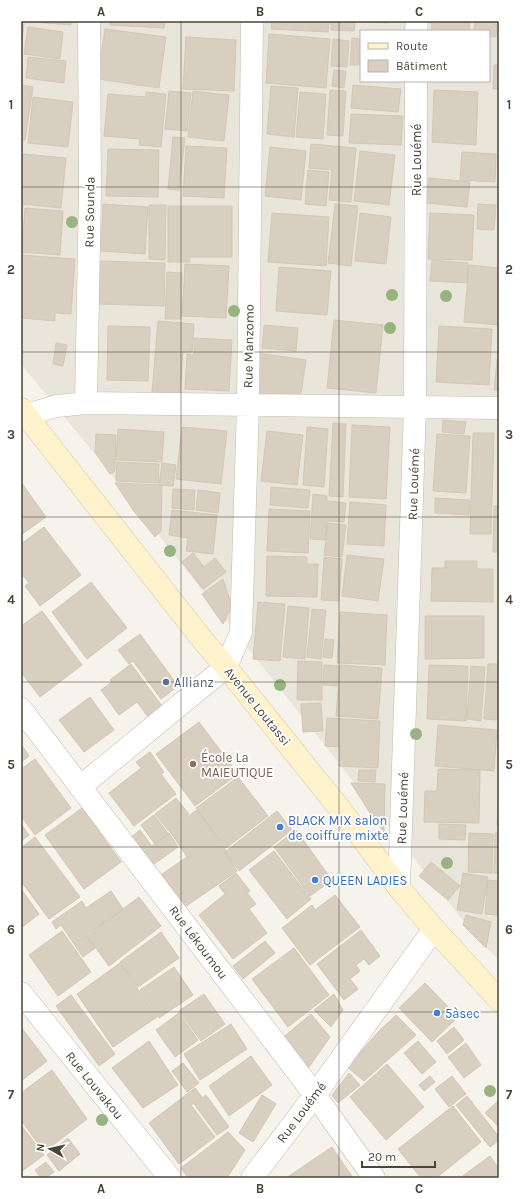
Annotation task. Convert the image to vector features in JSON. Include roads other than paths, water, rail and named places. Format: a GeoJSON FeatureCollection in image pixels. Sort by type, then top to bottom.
{"type":"FeatureCollection","features":[{"type":"Feature","properties":{"kind":"main road","name":"Avenue Loutassi"},"geometry":{"type":"LineString","coordinates":[[23,412],[205,643],[344,814],[399,888],[499,1000]]}},
{"type":"Feature","properties":{"kind":"street","name":"Rue Sounda"},"geometry":{"type":"LineString","coordinates":[[86,403],[90,191],[89,21]]}},
{"type":"Feature","properties":{"kind":"street","name":"Rue Manzomo"},"geometry":{"type":"LineString","coordinates":[[226,667],[242,632],[248,405],[252,21]]}},
{"type":"Feature","properties":{"kind":"street","name":"Rue Louémé"},"geometry":{"type":"LineString","coordinates":[[399,888],[415,407],[416,82]]}},
{"type":"Feature","properties":{"kind":"street"},"geometry":{"type":"LineString","coordinates":[[23,412],[86,403],[499,408]]}},
{"type":"Feature","properties":{"kind":"street"},"geometry":{"type":"LineString","coordinates":[[80,787],[226,667]]}},
{"type":"Feature","properties":{"kind":"street","name":"Rue Lékoumou"},"geometry":{"type":"LineString","coordinates":[[21,709],[315,1095],[374,1178]]}},
{"type":"Feature","properties":{"kind":"street","name":"Rue Louémé"},"geometry":{"type":"LineString","coordinates":[[252,1178],[315,1095],[434,929]]}},
{"type":"Feature","properties":{"kind":"street","name":"Rue Louvakou"},"geometry":{"type":"LineString","coordinates":[[21,993],[170,1178]]}},
{"type":"Feature","properties":{"kind":"place","name":"Allianz"},"geometry":{"type":"Point","coordinates":[166,682]}},
{"type":"Feature","properties":{"kind":"place","name":"École La MAIEUTIQUE"},"geometry":{"type":"Point","coordinates":[193,764]}},
{"type":"Feature","properties":{"kind":"place","name":"BLACK MIX salon de coiffure mixte"},"geometry":{"type":"Point","coordinates":[280,827]}},
{"type":"Feature","properties":{"kind":"place","name":"QUEEN LADIES"},"geometry":{"type":"Point","coordinates":[315,880]}},
{"type":"Feature","properties":{"kind":"place","name":"5àsec"},"geometry":{"type":"Point","coordinates":[437,1013]}}]}
